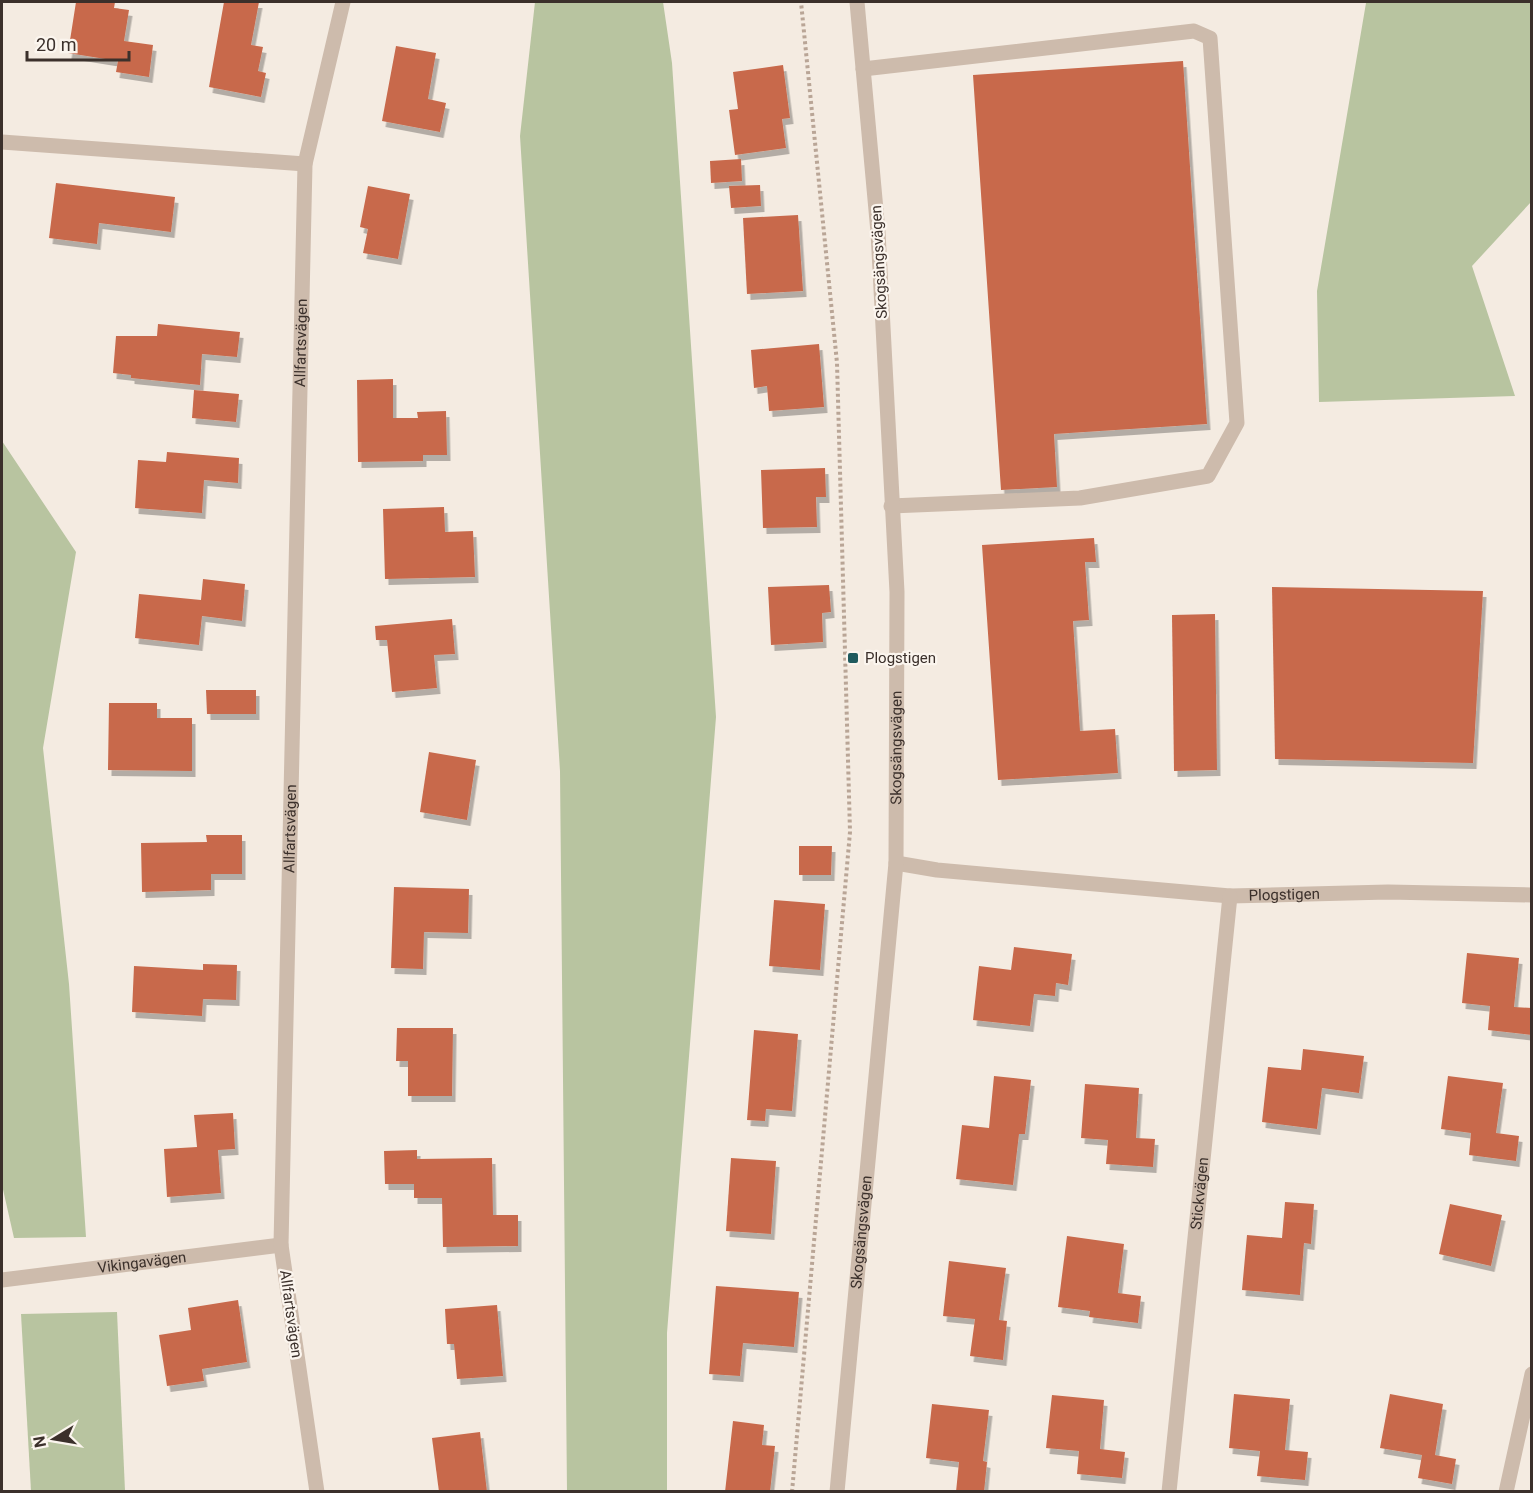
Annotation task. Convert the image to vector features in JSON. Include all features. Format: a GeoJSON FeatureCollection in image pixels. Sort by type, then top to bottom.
{"type":"FeatureCollection","features":[{"type":"Feature","properties":{"kind":"street","name":"Allfartsvägen"},"geometry":{"type":"LineString","coordinates":[[317,1491],[281,1245],[305,164],[343,2]]}},
{"type":"Feature","properties":{"kind":"street","name":"Skogsängsvägen"},"geometry":{"type":"LineString","coordinates":[[837,1491],[896,863],[897,592],[878,232],[857,2]]}},
{"type":"Feature","properties":{"kind":"street"},"geometry":{"type":"LineString","coordinates":[[863,69],[1194,31],[1210,38],[1237,423],[1208,476],[1080,498],[891,506]]}},
{"type":"Feature","properties":{"kind":"street"},"geometry":{"type":"LineString","coordinates":[[2,142],[305,164]]}},
{"type":"Feature","properties":{"kind":"street","name":"Plogstigen"},"geometry":{"type":"LineString","coordinates":[[896,863],[937,870],[1230,896],[1388,892],[1532,895]]}},
{"type":"Feature","properties":{"kind":"street","name":"Stickvägen"},"geometry":{"type":"LineString","coordinates":[[1169,1491],[1230,896]]}},
{"type":"Feature","properties":{"kind":"street","name":"Vikingavägen"},"geometry":{"type":"LineString","coordinates":[[2,1280],[281,1245]]}},
{"type":"Feature","properties":{"kind":"street"},"geometry":{"type":"LineString","coordinates":[[1506,1491],[1532,1374]]}},
{"type":"Feature","properties":{"kind":"path"},"geometry":{"type":"LineString","coordinates":[[792,1491],[850,832],[837,363],[801,2]]}},
{"type":"Feature","properties":{"kind":"green space"},"geometry":{"type":"Polygon","coordinates":[[[535,2],[663,2],[672,63],[716,717],[667,1333],[667,1491],[567,1491],[560,771],[520,136],[535,2]]]}},
{"type":"Feature","properties":{"kind":"green space"},"geometry":{"type":"Polygon","coordinates":[[[1531,2],[1531,202],[1472,266],[1515,396],[1319,402],[1317,291],[1366,3],[1531,2]]]}},
{"type":"Feature","properties":{"kind":"green space"},"geometry":{"type":"Polygon","coordinates":[[[2,441],[76,552],[43,748],[69,984],[86,1237],[14,1238],[2,1185],[2,441]]]}},
{"type":"Feature","properties":{"kind":"green space"},"geometry":{"type":"Polygon","coordinates":[[[117,1312],[125,1491],[31,1491],[21,1314],[117,1312]]]}},
{"type":"Feature","properties":{"kind":"building"},"geometry":{"type":"Polygon","coordinates":[[[76,2],[115,2],[114,8],[129,10],[124,41],[153,45],[149,77],[116,72],[118,61],[68,53],[76,2]]]}},
{"type":"Feature","properties":{"kind":"building"},"geometry":{"type":"Polygon","coordinates":[[[224,2],[259,2],[251,45],[263,47],[258,71],[266,73],[261,97],[209,87],[224,2]]]}},
{"type":"Feature","properties":{"kind":"building"},"geometry":{"type":"Polygon","coordinates":[[[396,46],[436,53],[428,99],[446,103],[440,132],[382,121],[396,46]]]}},
{"type":"Feature","properties":{"kind":"building"},"geometry":{"type":"Polygon","coordinates":[[[1183,61],[1207,424],[1054,434],[1057,487],[1001,490],[973,75],[1183,61]]]}},
{"type":"Feature","properties":{"kind":"building"},"geometry":{"type":"Polygon","coordinates":[[[783,65],[790,118],[782,119],[786,148],[735,155],[729,110],[738,109],[733,72],[783,65]]]}},
{"type":"Feature","properties":{"kind":"building"},"geometry":{"type":"Polygon","coordinates":[[[741,159],[742,181],[711,183],[710,161],[741,159]]]}},
{"type":"Feature","properties":{"kind":"building"},"geometry":{"type":"Polygon","coordinates":[[[56,183],[175,197],[171,232],[99,223],[97,244],[49,238],[56,183]]]}},
{"type":"Feature","properties":{"kind":"building"},"geometry":{"type":"Polygon","coordinates":[[[760,185],[761,206],[731,208],[729,186],[760,185]]]}},
{"type":"Feature","properties":{"kind":"building"},"geometry":{"type":"Polygon","coordinates":[[[368,186],[410,194],[398,259],[363,253],[368,229],[360,227],[368,186]]]}},
{"type":"Feature","properties":{"kind":"building"},"geometry":{"type":"Polygon","coordinates":[[[798,215],[803,291],[747,294],[743,218],[798,215]]]}},
{"type":"Feature","properties":{"kind":"building"},"geometry":{"type":"Polygon","coordinates":[[[158,324],[240,332],[237,357],[202,354],[200,385],[131,378],[131,375],[113,373],[116,336],[157,336],[158,324]]]}},
{"type":"Feature","properties":{"kind":"building"},"geometry":{"type":"Polygon","coordinates":[[[819,344],[824,407],[769,411],[767,386],[754,388],[751,350],[819,344]]]}},
{"type":"Feature","properties":{"kind":"building"},"geometry":{"type":"Polygon","coordinates":[[[393,379],[393,418],[418,418],[417,412],[446,411],[447,455],[423,455],[423,461],[358,462],[357,380],[393,379]]]}},
{"type":"Feature","properties":{"kind":"building"},"geometry":{"type":"Polygon","coordinates":[[[194,390],[239,394],[236,422],[192,418],[194,390]]]}},
{"type":"Feature","properties":{"kind":"building"},"geometry":{"type":"Polygon","coordinates":[[[167,452],[239,458],[238,483],[204,480],[202,513],[135,508],[138,460],[166,462],[167,452]]]}},
{"type":"Feature","properties":{"kind":"building"},"geometry":{"type":"Polygon","coordinates":[[[825,468],[826,497],[816,497],[817,527],[763,528],[761,470],[825,468]]]}},
{"type":"Feature","properties":{"kind":"building"},"geometry":{"type":"Polygon","coordinates":[[[444,507],[445,532],[473,531],[475,577],[385,579],[383,509],[444,507]]]}},
{"type":"Feature","properties":{"kind":"building"},"geometry":{"type":"Polygon","coordinates":[[[1094,538],[1096,562],[1085,562],[1089,620],[1073,621],[1080,731],[1115,729],[1118,773],[998,780],[982,545],[1094,538]]]}},
{"type":"Feature","properties":{"kind":"building"},"geometry":{"type":"Polygon","coordinates":[[[203,579],[245,584],[242,621],[202,616],[199,645],[135,638],[139,594],[201,600],[203,579]]]}},
{"type":"Feature","properties":{"kind":"building"},"geometry":{"type":"Polygon","coordinates":[[[829,585],[831,612],[822,613],[823,642],[771,645],[768,587],[829,585]]]}},
{"type":"Feature","properties":{"kind":"building"},"geometry":{"type":"Polygon","coordinates":[[[1272,587],[1483,591],[1473,763],[1275,759],[1272,587]]]}},
{"type":"Feature","properties":{"kind":"building"},"geometry":{"type":"Polygon","coordinates":[[[1215,614],[1217,770],[1174,771],[1172,615],[1215,614]]]}},
{"type":"Feature","properties":{"kind":"building"},"geometry":{"type":"Polygon","coordinates":[[[452,619],[455,654],[434,655],[437,688],[392,692],[387,640],[376,640],[375,626],[452,619]]]}},
{"type":"Feature","properties":{"kind":"building"},"geometry":{"type":"Polygon","coordinates":[[[206,690],[256,690],[256,714],[207,714],[206,690]]]}},
{"type":"Feature","properties":{"kind":"building"},"geometry":{"type":"Polygon","coordinates":[[[109,703],[157,703],[157,718],[192,718],[192,771],[108,770],[109,703]]]}},
{"type":"Feature","properties":{"kind":"building"},"geometry":{"type":"Polygon","coordinates":[[[429,752],[476,760],[467,820],[420,812],[429,752]]]}},
{"type":"Feature","properties":{"kind":"building"},"geometry":{"type":"Polygon","coordinates":[[[206,835],[242,835],[242,874],[211,874],[211,890],[142,892],[141,843],[207,842],[206,835]]]}},
{"type":"Feature","properties":{"kind":"building"},"geometry":{"type":"Polygon","coordinates":[[[799,846],[832,846],[831,875],[799,875],[799,846]]]}},
{"type":"Feature","properties":{"kind":"building"},"geometry":{"type":"Polygon","coordinates":[[[394,887],[469,889],[468,933],[424,932],[423,969],[391,968],[394,887]]]}},
{"type":"Feature","properties":{"kind":"building"},"geometry":{"type":"Polygon","coordinates":[[[774,900],[825,904],[820,970],[769,966],[774,900]]]}},
{"type":"Feature","properties":{"kind":"building"},"geometry":{"type":"Polygon","coordinates":[[[1014,947],[1072,954],[1068,985],[1056,983],[1055,996],[1034,994],[1030,1026],[973,1020],[979,966],[1011,970],[1014,947]]]}},
{"type":"Feature","properties":{"kind":"building"},"geometry":{"type":"Polygon","coordinates":[[[1467,953],[1519,958],[1514,1007],[1532,1008],[1532,1035],[1488,1030],[1490,1006],[1462,1003],[1467,953]]]}},
{"type":"Feature","properties":{"kind":"building"},"geometry":{"type":"Polygon","coordinates":[[[203,964],[237,965],[236,1000],[203,999],[202,1016],[132,1012],[134,966],[203,970],[203,964]]]}},
{"type":"Feature","properties":{"kind":"building"},"geometry":{"type":"Polygon","coordinates":[[[397,1028],[453,1028],[452,1096],[408,1096],[408,1061],[396,1061],[397,1028]]]}},
{"type":"Feature","properties":{"kind":"building"},"geometry":{"type":"Polygon","coordinates":[[[754,1030],[798,1034],[792,1111],[766,1109],[765,1121],[747,1120],[754,1030]]]}},
{"type":"Feature","properties":{"kind":"building"},"geometry":{"type":"Polygon","coordinates":[[[1303,1049],[1364,1056],[1359,1093],[1322,1088],[1317,1129],[1262,1122],[1268,1067],[1301,1070],[1303,1049]]]}},
{"type":"Feature","properties":{"kind":"building"},"geometry":{"type":"Polygon","coordinates":[[[994,1076],[1031,1080],[1025,1134],[1019,1134],[1013,1185],[956,1179],[962,1125],[989,1128],[994,1076]]]}},
{"type":"Feature","properties":{"kind":"building"},"geometry":{"type":"Polygon","coordinates":[[[1448,1076],[1503,1083],[1496,1133],[1519,1136],[1516,1161],[1469,1155],[1471,1133],[1441,1129],[1448,1076]]]}},
{"type":"Feature","properties":{"kind":"building"},"geometry":{"type":"Polygon","coordinates":[[[1085,1084],[1139,1088],[1136,1138],[1155,1139],[1153,1167],[1106,1164],[1108,1140],[1081,1138],[1085,1084]]]}},
{"type":"Feature","properties":{"kind":"building"},"geometry":{"type":"Polygon","coordinates":[[[233,1113],[235,1149],[218,1150],[221,1193],[167,1197],[164,1149],[197,1147],[194,1115],[233,1113]]]}},
{"type":"Feature","properties":{"kind":"building"},"geometry":{"type":"Polygon","coordinates":[[[417,1150],[417,1159],[492,1158],[493,1215],[518,1215],[518,1246],[443,1247],[442,1198],[414,1198],[414,1184],[385,1184],[384,1151],[417,1150]]]}},
{"type":"Feature","properties":{"kind":"building"},"geometry":{"type":"Polygon","coordinates":[[[731,1158],[776,1161],[771,1234],[726,1231],[731,1158]]]}},
{"type":"Feature","properties":{"kind":"building"},"geometry":{"type":"Polygon","coordinates":[[[1285,1202],[1314,1204],[1311,1244],[1304,1243],[1300,1295],[1242,1290],[1247,1235],[1282,1238],[1285,1202]]]}},
{"type":"Feature","properties":{"kind":"building"},"geometry":{"type":"Polygon","coordinates":[[[1450,1204],[1502,1215],[1491,1266],[1439,1254],[1450,1204]]]}},
{"type":"Feature","properties":{"kind":"building"},"geometry":{"type":"Polygon","coordinates":[[[1067,1236],[1124,1244],[1118,1293],[1141,1296],[1138,1323],[1089,1317],[1090,1311],[1058,1307],[1067,1236]]]}},
{"type":"Feature","properties":{"kind":"building"},"geometry":{"type":"Polygon","coordinates":[[[949,1261],[1006,1268],[999,1320],[1007,1321],[1003,1360],[970,1356],[975,1319],[943,1316],[949,1261]]]}},
{"type":"Feature","properties":{"kind":"building"},"geometry":{"type":"Polygon","coordinates":[[[716,1286],[799,1292],[794,1347],[743,1343],[740,1376],[709,1374],[716,1286]]]}},
{"type":"Feature","properties":{"kind":"building"},"geometry":{"type":"Polygon","coordinates":[[[238,1300],[247,1362],[202,1369],[204,1381],[167,1386],[159,1335],[191,1330],[188,1308],[238,1300]]]}},
{"type":"Feature","properties":{"kind":"building"},"geometry":{"type":"Polygon","coordinates":[[[497,1305],[503,1376],[457,1379],[454,1344],[447,1344],[445,1309],[497,1305]]]}},
{"type":"Feature","properties":{"kind":"building"},"geometry":{"type":"Polygon","coordinates":[[[1234,1394],[1290,1399],[1285,1450],[1308,1452],[1305,1480],[1257,1476],[1260,1451],[1229,1448],[1234,1394]]]}},
{"type":"Feature","properties":{"kind":"building"},"geometry":{"type":"Polygon","coordinates":[[[1390,1394],[1443,1404],[1435,1455],[1456,1459],[1452,1484],[1418,1478],[1422,1455],[1380,1448],[1390,1394]]]}},
{"type":"Feature","properties":{"kind":"building"},"geometry":{"type":"Polygon","coordinates":[[[1052,1395],[1104,1400],[1100,1449],[1125,1452],[1122,1478],[1077,1474],[1079,1451],[1046,1448],[1052,1395]]]}},
{"type":"Feature","properties":{"kind":"building"},"geometry":{"type":"Polygon","coordinates":[[[932,1404],[989,1410],[983,1461],[987,1462],[984,1492],[956,1492],[959,1462],[926,1458],[932,1404]]]}},
{"type":"Feature","properties":{"kind":"building"},"geometry":{"type":"Polygon","coordinates":[[[733,1421],[764,1425],[762,1445],[775,1446],[770,1492],[725,1492],[733,1421]]]}},
{"type":"Feature","properties":{"kind":"building"},"geometry":{"type":"Polygon","coordinates":[[[480,1432],[487,1492],[439,1492],[432,1438],[480,1432]]]}},
{"type":"Feature","properties":{"kind":"place","name":"Plogstigen"},"geometry":{"type":"Point","coordinates":[853,658]}}]}
